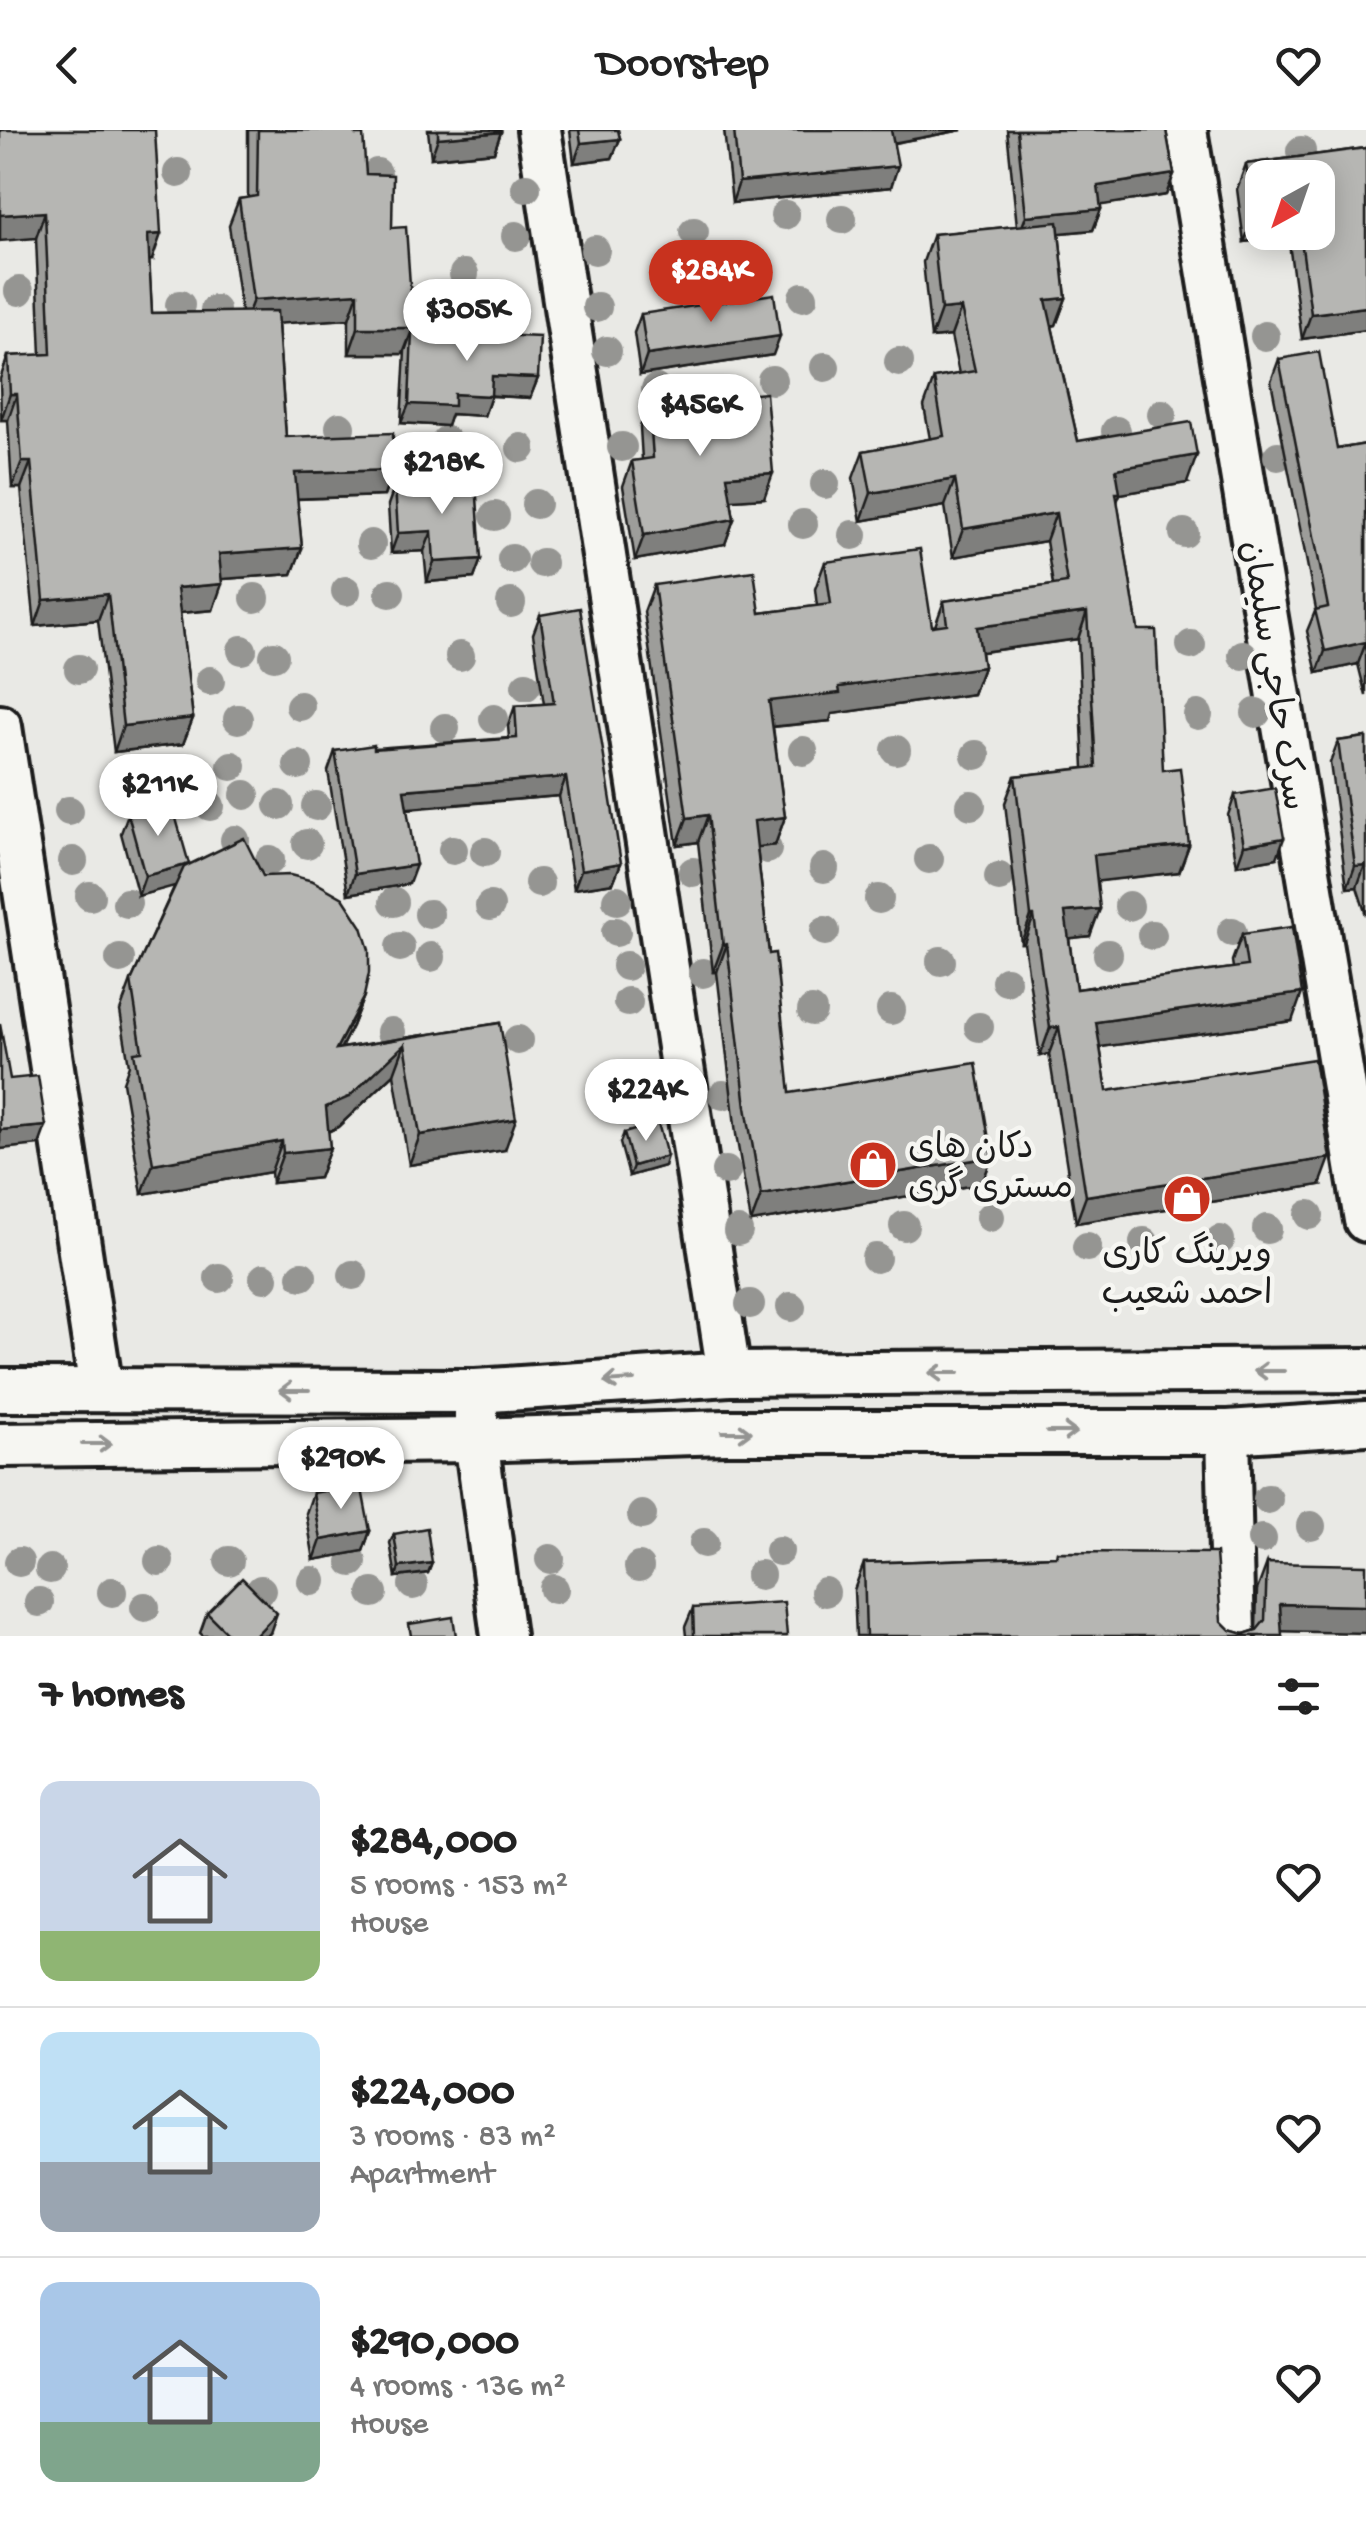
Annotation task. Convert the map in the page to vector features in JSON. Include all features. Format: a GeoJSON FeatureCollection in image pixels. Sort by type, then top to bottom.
{"type":"FeatureCollection","features":[{"type":"Feature","properties":{"kind":"street"},"geometry":{"type":"LineString","coordinates":[[539,130],[729,1374]]}},
{"type":"Feature","properties":{"kind":"street","name":"سرک حاجی سلیمان"},"geometry":{"type":"LineString","coordinates":[[1185,130],[1366,1220]]}},
{"type":"Feature","properties":{"kind":"street"},"geometry":{"type":"LineString","coordinates":[[0,726],[101,1389]]}},
{"type":"Feature","properties":{"kind":"street"},"geometry":{"type":"LineString","coordinates":[[0,1390],[476,1391],[729,1374],[1366,1370]]}},
{"type":"Feature","properties":{"kind":"street"},"geometry":{"type":"LineString","coordinates":[[476,1391],[476,1440],[503,1636]]}},
{"type":"Feature","properties":{"kind":"street"},"geometry":{"type":"LineString","coordinates":[[0,1444],[476,1440],[726,1432],[1228,1432],[1366,1423]]}},
{"type":"Feature","properties":{"kind":"street"},"geometry":{"type":"LineString","coordinates":[[1228,1432],[1233,1636]]}},
{"type":"Feature","properties":{"kind":"building"},"geometry":{"type":"Polygon","coordinates":[[[0,130],[155,130],[161,234],[148,235],[152,313],[277,311],[286,437],[393,433],[393,470],[295,473],[302,548],[219,554],[222,584],[177,588],[193,718],[123,726],[108,594],[44,600],[31,462],[22,462],[17,394],[10,394],[8,356],[51,354],[45,212],[0,215],[0,130]]]}},
{"type":"Feature","properties":{"kind":"building"},"geometry":{"type":"Polygon","coordinates":[[[258,130],[356,130],[356,135],[363,135],[366,174],[393,175],[392,228],[406,227],[413,328],[358,328],[358,293],[253,300],[239,199],[257,196],[258,130]]]}},
{"type":"Feature","properties":{"kind":"building"},"geometry":{"type":"Polygon","coordinates":[[[438,130],[501,130],[501,132],[438,138],[438,130]]]}},
{"type":"Feature","properties":{"kind":"building"},"geometry":{"type":"Polygon","coordinates":[[[579,130],[618,130],[620,139],[581,143],[579,130]]]}},
{"type":"Feature","properties":{"kind":"building"},"geometry":{"type":"Polygon","coordinates":[[[734,130],[891,130],[898,166],[739,182],[734,130]]]}},
{"type":"Feature","properties":{"kind":"building"},"geometry":{"type":"Polygon","coordinates":[[[1017,130],[1166,130],[1174,174],[1098,186],[1101,209],[1026,216],[1017,130]]]}},
{"type":"Feature","properties":{"kind":"building"},"geometry":{"type":"Polygon","coordinates":[[[1366,148],[1366,307],[1311,314],[1302,250],[1335,250],[1335,160],[1276,160],[1366,148]]]}},
{"type":"Feature","properties":{"kind":"building"},"geometry":{"type":"Polygon","coordinates":[[[1058,222],[1066,298],[1046,300],[1078,441],[1191,422],[1197,455],[1116,469],[1120,493],[1116,493],[1138,630],[1156,630],[1163,770],[1180,768],[1189,845],[1094,855],[1100,909],[1065,912],[1076,989],[1247,966],[1242,934],[1292,927],[1302,993],[1096,1022],[1107,1091],[1314,1059],[1330,1158],[1086,1196],[1059,1027],[1050,1028],[1031,916],[1015,776],[1096,767],[1087,612],[977,627],[983,667],[839,687],[840,693],[769,701],[785,817],[754,821],[769,954],[775,953],[790,1093],[976,1063],[992,1157],[761,1195],[746,1107],[727,944],[723,945],[708,815],[687,818],[654,585],[754,571],[760,613],[831,604],[825,562],[920,549],[932,626],[947,624],[944,601],[1067,583],[1056,513],[963,529],[955,479],[871,493],[863,451],[944,436],[934,378],[975,371],[961,308],[941,310],[933,234],[1058,222]]]}},
{"type":"Feature","properties":{"kind":"building"},"geometry":{"type":"Polygon","coordinates":[[[774,294],[780,336],[647,355],[641,314],[774,294]]]}},
{"type":"Feature","properties":{"kind":"building"},"geometry":{"type":"Polygon","coordinates":[[[412,331],[540,337],[538,378],[492,376],[491,396],[454,394],[454,406],[409,404],[412,331]]]}},
{"type":"Feature","properties":{"kind":"building"},"geometry":{"type":"Polygon","coordinates":[[[1319,352],[1337,449],[1366,444],[1366,642],[1325,651],[1315,610],[1328,607],[1279,359],[1319,352]]]}},
{"type":"Feature","properties":{"kind":"building"},"geometry":{"type":"Polygon","coordinates":[[[766,393],[773,473],[727,476],[734,519],[644,535],[632,461],[653,458],[649,403],[766,393]]]}},
{"type":"Feature","properties":{"kind":"building"},"geometry":{"type":"Polygon","coordinates":[[[476,481],[481,559],[434,562],[432,531],[398,533],[395,485],[476,481]]]}},
{"type":"Feature","properties":{"kind":"building"},"geometry":{"type":"Polygon","coordinates":[[[580,608],[621,863],[581,870],[566,777],[404,790],[416,865],[355,874],[335,751],[374,745],[374,749],[517,738],[515,706],[554,703],[540,615],[580,608]]]}},
{"type":"Feature","properties":{"kind":"building"},"geometry":{"type":"Polygon","coordinates":[[[1366,737],[1366,869],[1365,865],[1355,866],[1338,741],[1366,737]]]}},
{"type":"Feature","properties":{"kind":"building"},"geometry":{"type":"Polygon","coordinates":[[[1275,788],[1284,838],[1244,845],[1235,795],[1275,788]]]}},
{"type":"Feature","properties":{"kind":"building"},"geometry":{"type":"Polygon","coordinates":[[[171,801],[189,864],[145,876],[128,814],[171,801]]]}},
{"type":"Feature","properties":{"kind":"building"},"geometry":{"type":"Polygon","coordinates":[[[244,838],[263,876],[290,875],[313,881],[343,898],[362,927],[369,950],[369,973],[364,996],[336,1049],[500,1023],[516,1119],[420,1135],[405,1044],[349,1097],[326,1107],[330,1148],[283,1153],[282,1141],[153,1164],[134,1052],[142,1051],[131,981],[184,867],[244,838]]]}},
{"type":"Feature","properties":{"kind":"building"},"geometry":{"type":"Polygon","coordinates":[[[0,1024],[10,1079],[38,1076],[46,1126],[0,1130],[0,1024]]]}},
{"type":"Feature","properties":{"kind":"building"},"geometry":{"type":"Polygon","coordinates":[[[658,1123],[667,1156],[633,1166],[624,1133],[658,1123]]]}},
{"type":"Feature","properties":{"kind":"building"},"geometry":{"type":"Polygon","coordinates":[[[361,1484],[370,1531],[321,1540],[313,1493],[361,1484]]]}},
{"type":"Feature","properties":{"kind":"building"},"geometry":{"type":"Polygon","coordinates":[[[427,1528],[432,1563],[399,1567],[394,1534],[427,1528]]]}},
{"type":"Feature","properties":{"kind":"building"},"geometry":{"type":"Polygon","coordinates":[[[1057,1552],[1216,1553],[1221,1621],[1230,1630],[1244,1634],[1257,1630],[1265,1620],[1267,1563],[1366,1565],[1366,1606],[1280,1604],[1282,1636],[866,1636],[864,1563],[1057,1556],[1057,1552]]]}},
{"type":"Feature","properties":{"kind":"building"},"geometry":{"type":"Polygon","coordinates":[[[242,1578],[277,1613],[255,1636],[230,1636],[207,1613],[242,1578]]]}},
{"type":"Feature","properties":{"kind":"building"},"geometry":{"type":"Polygon","coordinates":[[[784,1602],[787,1636],[694,1636],[693,1608],[784,1602]]]}},
{"type":"Feature","properties":{"kind":"building"},"geometry":{"type":"Polygon","coordinates":[[[453,1617],[456,1636],[411,1636],[409,1624],[453,1617]]]}},
{"type":"Feature","properties":{"kind":"place","name":"دکان های مستری گری"},"geometry":{"type":"Point","coordinates":[873,1165]}},
{"type":"Feature","properties":{"kind":"place","name":"ویرینگ کاری احمد شعیب"},"geometry":{"type":"Point","coordinates":[1187,1199]}}]}
